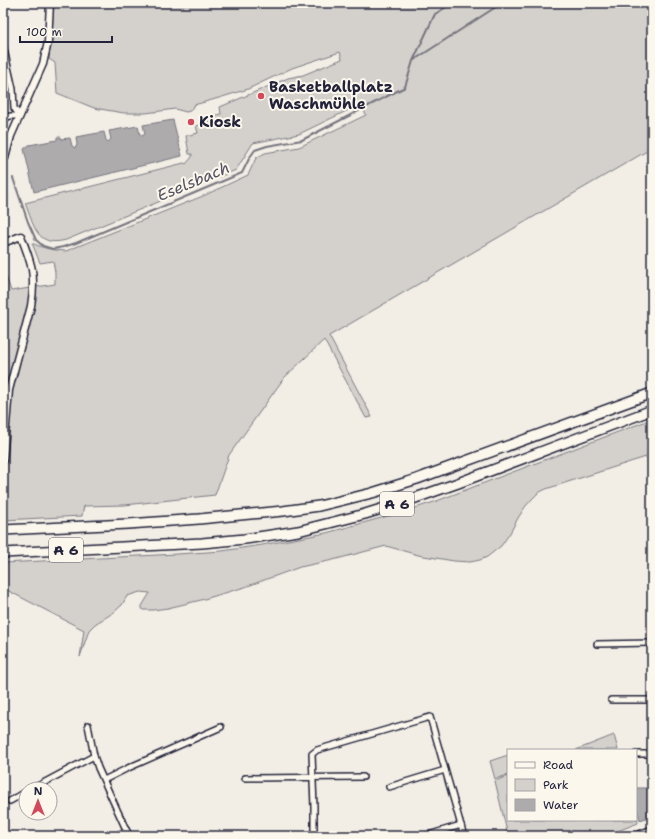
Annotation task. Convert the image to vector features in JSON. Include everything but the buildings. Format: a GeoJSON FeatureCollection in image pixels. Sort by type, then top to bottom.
{"type":"FeatureCollection","features":[{"type":"Feature","properties":{"kind":"highway","name":"A 6"},"geometry":{"type":"LineString","coordinates":[[3,530],[198,520],[319,506],[379,491],[417,479],[652,393]]}},
{"type":"Feature","properties":{"kind":"highway","name":"A 6"},"geometry":{"type":"LineString","coordinates":[[3,553],[202,543],[270,535],[304,529],[366,514],[404,502],[652,410]]}},
{"type":"Feature","properties":{"kind":"street"},"geometry":{"type":"LineString","coordinates":[[5,158],[11,136],[43,64],[48,42],[50,3]]}},
{"type":"Feature","properties":{"kind":"street"},"geometry":{"type":"LineString","coordinates":[[3,45],[13,89],[14,108],[20,116]]}},
{"type":"Feature","properties":{"kind":"street"},"geometry":{"type":"LineString","coordinates":[[3,118],[20,116]]}},
{"type":"Feature","properties":{"kind":"street"},"geometry":{"type":"LineString","coordinates":[[3,243],[21,236],[32,270],[33,282],[30,306],[9,390],[3,461]]}},
{"type":"Feature","properties":{"kind":"street"},"geometry":{"type":"LineString","coordinates":[[597,644],[652,643]]}},
{"type":"Feature","properties":{"kind":"street"},"geometry":{"type":"LineString","coordinates":[[611,700],[652,700]]}},
{"type":"Feature","properties":{"kind":"street"},"geometry":{"type":"LineString","coordinates":[[314,836],[312,754],[317,750],[430,717],[464,836]]}},
{"type":"Feature","properties":{"kind":"street"},"geometry":{"type":"LineString","coordinates":[[88,725],[94,756],[128,834],[115,836]]}},
{"type":"Feature","properties":{"kind":"street"},"geometry":{"type":"LineString","coordinates":[[104,780],[221,727]]}},
{"type":"Feature","properties":{"kind":"street"},"geometry":{"type":"LineString","coordinates":[[637,754],[652,754]]}},
{"type":"Feature","properties":{"kind":"street"},"geometry":{"type":"LineString","coordinates":[[47,781],[94,756]]}},
{"type":"Feature","properties":{"kind":"street"},"geometry":{"type":"LineString","coordinates":[[390,787],[445,770]]}},
{"type":"Feature","properties":{"kind":"street"},"geometry":{"type":"LineString","coordinates":[[245,778],[363,777]]}},
{"type":"Feature","properties":{"kind":"street"},"geometry":{"type":"LineString","coordinates":[[10,801],[18,796]]}},
{"type":"Feature","properties":{"kind":"street"},"geometry":{"type":"LineString","coordinates":[[425,836],[461,825]]}},
{"type":"Feature","properties":{"kind":"street"},"geometry":{"type":"LineString","coordinates":[[634,836],[652,829]]}},
{"type":"Feature","properties":{"kind":"street"},"geometry":{"type":"LineString","coordinates":[[209,836],[217,836]]}},
{"type":"Feature","properties":{"kind":"green space"},"geometry":{"type":"Polygon","coordinates":[[[54,3],[652,3],[652,148],[329,336],[372,417],[366,418],[324,340],[284,378],[229,455],[215,495],[125,505],[84,506],[82,516],[3,520],[3,274],[5,273],[11,291],[55,284],[53,261],[40,263],[32,243],[49,249],[66,251],[203,196],[248,175],[256,158],[265,153],[299,147],[366,115],[361,104],[299,134],[253,143],[236,170],[66,240],[56,242],[48,241],[42,238],[38,233],[25,203],[184,163],[186,164],[192,157],[192,154],[189,154],[186,136],[198,133],[196,126],[209,123],[208,117],[221,114],[220,107],[288,78],[303,75],[342,59],[340,52],[292,68],[248,89],[194,105],[190,111],[186,112],[175,109],[146,113],[124,113],[94,108],[57,93],[55,63],[49,59],[54,3]]]}},
{"type":"Feature","properties":{"kind":"green space"},"geometry":{"type":"Polygon","coordinates":[[[652,419],[652,455],[546,489],[538,493],[525,507],[501,546],[487,557],[480,560],[470,562],[454,561],[418,555],[386,546],[300,567],[245,587],[168,608],[143,610],[142,606],[150,593],[140,592],[127,596],[122,605],[89,630],[80,657],[84,630],[3,588],[3,563],[222,551],[326,533],[434,502],[652,419]]]}},
{"type":"Feature","properties":{"kind":"green space"},"geometry":{"type":"Polygon","coordinates":[[[614,735],[618,749],[579,749],[614,735]]]}},
{"type":"Feature","properties":{"kind":"green space"},"geometry":{"type":"Polygon","coordinates":[[[507,755],[507,775],[495,779],[490,761],[507,755]]]}},
{"type":"Feature","properties":{"kind":"green space"},"geometry":{"type":"Polygon","coordinates":[[[507,776],[507,821],[637,821],[637,818],[638,823],[605,836],[508,836],[495,781],[507,776]]]}},
{"type":"Feature","properties":{"kind":"water"},"geometry":{"type":"Polygon","coordinates":[[[173,120],[182,156],[34,192],[24,149],[29,145],[57,140],[57,137],[61,137],[61,139],[70,138],[72,146],[75,148],[77,145],[76,137],[104,132],[108,142],[111,139],[109,131],[138,126],[140,135],[142,136],[145,134],[143,125],[173,120]]]}},
{"type":"Feature","properties":{"kind":"water"},"geometry":{"type":"Polygon","coordinates":[[[637,788],[651,788],[652,816],[640,820],[637,810],[637,788]]]}},
{"type":"Feature","properties":{"kind":"waterway","name":"Eselsbach"},"geometry":{"type":"LineString","coordinates":[[13,178],[28,222],[36,240],[43,246],[53,249],[76,243],[242,173],[255,150],[267,146],[302,140],[405,87],[413,61],[435,14],[453,3]]}},
{"type":"Feature","properties":{"kind":"waterway","name":"Eselsbach"},"geometry":{"type":"LineString","coordinates":[[414,60],[502,3]]}},
{"type":"Feature","properties":{"kind":"place","name":"Basketballplatz Waschmühle"},"geometry":{"type":"Point","coordinates":[261,96]}},
{"type":"Feature","properties":{"kind":"place","name":"Kiosk"},"geometry":{"type":"Point","coordinates":[191,122]}}]}
